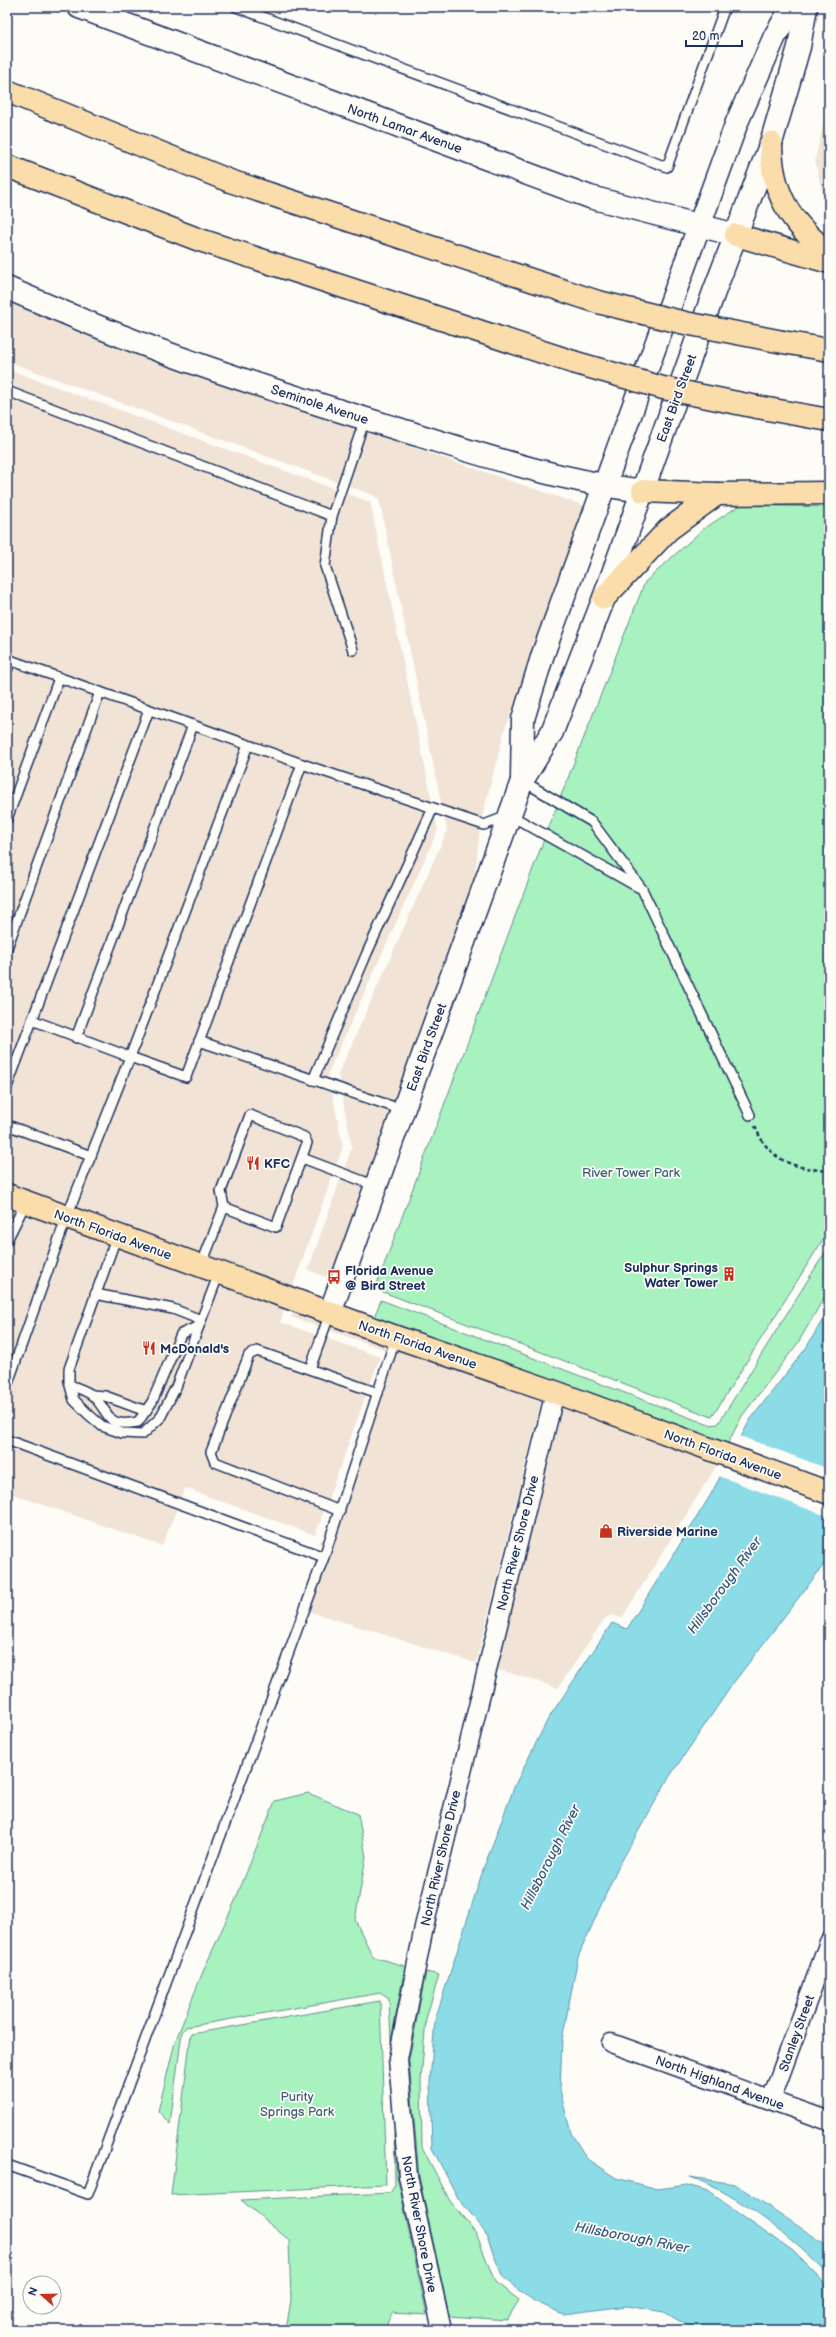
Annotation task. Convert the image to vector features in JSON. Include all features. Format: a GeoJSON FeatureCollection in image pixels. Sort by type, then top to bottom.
{"type":"FeatureCollection","features":[{"type":"Feature","properties":{"kind":"main road"},"geometry":{"type":"LineString","coordinates":[[7,91],[230,181],[598,302],[685,323],[829,350]]}},
{"type":"Feature","properties":{"kind":"main road"},"geometry":{"type":"LineString","coordinates":[[771,144],[771,158],[776,181],[786,208],[803,231],[829,253]]}},
{"type":"Feature","properties":{"kind":"main road"},"geometry":{"type":"LineString","coordinates":[[7,166],[197,239],[573,362],[663,388],[829,420]]}},
{"type":"Feature","properties":{"kind":"main road"},"geometry":{"type":"LineString","coordinates":[[736,236],[829,262]]}},
{"type":"Feature","properties":{"kind":"main road"},"geometry":{"type":"LineString","coordinates":[[643,491],[717,494],[829,494]]}},
{"type":"Feature","properties":{"kind":"main road"},"geometry":{"type":"LineString","coordinates":[[604,598],[663,534],[717,494]]}},
{"type":"Feature","properties":{"kind":"main road","name":"North Florida Avenue"},"geometry":{"type":"LineString","coordinates":[[17,1198],[210,1270],[555,1392],[829,1493]]}},
{"type":"Feature","properties":{"kind":"street","name":"North Lamar Avenue"},"geometry":{"type":"LineString","coordinates":[[79,7],[114,16],[590,197],[736,236]]}},
{"type":"Feature","properties":{"kind":"street","name":"East Bird Street"},"geometry":{"type":"LineString","coordinates":[[522,781],[523,719],[544,654],[603,486],[737,122],[776,36],[792,7]]}},
{"type":"Feature","properties":{"kind":"street","name":"East Bird Street"},"geometry":{"type":"LineString","coordinates":[[330,1313],[522,781],[552,732],[604,598],[771,144],[799,47],[806,7]]}},
{"type":"Feature","properties":{"kind":"street","name":"Seminole Avenue"},"geometry":{"type":"LineString","coordinates":[[7,288],[119,335],[237,378],[365,419],[486,456],[603,486],[643,491]]}},
{"type":"Feature","properties":{"kind":"street","name":"North River Shore Drive"},"geometry":{"type":"LineString","coordinates":[[442,2330],[408,2176],[398,2059],[424,1927],[555,1392]]}},
{"type":"Feature","properties":{"kind":"street","name":"Stanley Street"},"geometry":{"type":"LineString","coordinates":[[771,2100],[829,1942]]}},
{"type":"Feature","properties":{"kind":"street","name":"North Highland Avenue"},"geometry":{"type":"LineString","coordinates":[[611,2044],[829,2121]]}},
{"type":"Feature","properties":{"kind":"lane"},"geometry":{"type":"LineString","coordinates":[[236,7],[667,167],[725,7]]}},
{"type":"Feature","properties":{"kind":"lane"},"geometry":{"type":"LineString","coordinates":[[7,391],[332,516]]}},
{"type":"Feature","properties":{"kind":"lane"},"geometry":{"type":"LineString","coordinates":[[353,650],[325,566],[332,516],[365,419]]}},
{"type":"Feature","properties":{"kind":"lane"},"geometry":{"type":"LineString","coordinates":[[7,670],[9,659],[302,764],[484,825],[510,815],[642,889]]}},
{"type":"Feature","properties":{"kind":"lane"},"geometry":{"type":"LineString","coordinates":[[7,819],[59,678]]}},
{"type":"Feature","properties":{"kind":"lane"},"geometry":{"type":"LineString","coordinates":[[7,948],[100,692]]}},
{"type":"Feature","properties":{"kind":"lane"},"geometry":{"type":"LineString","coordinates":[[7,1087],[149,710]]}},
{"type":"Feature","properties":{"kind":"lane"},"geometry":{"type":"LineString","coordinates":[[76,1038],[193,725]]}},
{"type":"Feature","properties":{"kind":"lane"},"geometry":{"type":"LineString","coordinates":[[7,1386],[67,1216],[130,1057],[248,744]]}},
{"type":"Feature","properties":{"kind":"lane"},"geometry":{"type":"LineString","coordinates":[[32,1020],[76,1038],[186,1077],[302,764]]}},
{"type":"Feature","properties":{"kind":"lane"},"geometry":{"type":"LineString","coordinates":[[522,781],[592,822],[642,889],[750,1115]]}},
{"type":"Feature","properties":{"kind":"lane"},"geometry":{"type":"LineString","coordinates":[[313,1080],[366,953],[433,808]]}},
{"type":"Feature","properties":{"kind":"lane"},"geometry":{"type":"LineString","coordinates":[[199,1041],[403,1110]]}},
{"type":"Feature","properties":{"kind":"lane"},"geometry":{"type":"LineString","coordinates":[[117,1235],[72,1357],[69,1369],[70,1385],[74,1400],[102,1426],[122,1433],[143,1434],[160,1418],[172,1393],[200,1323],[224,1207],[222,1192],[250,1114],[298,1132],[304,1137],[307,1143],[276,1227],[224,1207]]}},
{"type":"Feature","properties":{"kind":"lane"},"geometry":{"type":"LineString","coordinates":[[7,1125],[91,1156]]}},
{"type":"Feature","properties":{"kind":"lane"},"geometry":{"type":"LineString","coordinates":[[302,1158],[376,1186]]}},
{"type":"Feature","properties":{"kind":"lane"},"geometry":{"type":"LineString","coordinates":[[7,1240],[17,1198]]}},
{"type":"Feature","properties":{"kind":"lane"},"geometry":{"type":"LineString","coordinates":[[95,1294],[173,1309],[200,1323]]}},
{"type":"Feature","properties":{"kind":"lane"},"geometry":{"type":"LineString","coordinates":[[310,1369],[330,1313]]}},
{"type":"Feature","properties":{"kind":"lane"},"geometry":{"type":"LineString","coordinates":[[92,1395],[110,1420],[122,1425],[138,1422],[152,1402],[181,1334],[200,1323]]}},
{"type":"Feature","properties":{"kind":"lane"},"geometry":{"type":"LineString","coordinates":[[7,2166],[88,2194],[324,1557],[396,1337]]}},
{"type":"Feature","properties":{"kind":"lane"},"geometry":{"type":"LineString","coordinates":[[340,1511],[215,1462],[211,1452],[249,1355],[257,1351],[378,1393]]}},
{"type":"Feature","properties":{"kind":"lane"},"geometry":{"type":"LineString","coordinates":[[70,1385],[92,1395],[105,1396],[146,1410]]}},
{"type":"Feature","properties":{"kind":"lane"},"geometry":{"type":"LineString","coordinates":[[7,1440],[324,1557]]}},
{"type":"Feature","properties":{"kind":"path"},"geometry":{"type":"LineString","coordinates":[[750,1115],[760,1138],[770,1152],[797,1167],[829,1171]]}},
{"type":"Feature","properties":{"kind":"shaded area"},"geometry":{"type":"Polygon","coordinates":[[[829,100],[829,207],[825,206],[815,160],[829,100]]]}},
{"type":"Feature","properties":{"kind":"shaded area"},"geometry":{"type":"Polygon","coordinates":[[[7,299],[193,373],[585,506],[504,732],[481,821],[474,881],[331,1279],[308,1270],[352,1147],[338,1075],[447,831],[379,499],[373,495],[7,361],[7,299]]]}},
{"type":"Feature","properties":{"kind":"shaded area"},"geometry":{"type":"Polygon","coordinates":[[[7,369],[370,502],[438,830],[328,1073],[343,1146],[280,1322],[380,1357],[315,1535],[185,1488],[162,1546],[7,1492],[7,369]]]}},
{"type":"Feature","properties":{"kind":"shaded area"},"geometry":{"type":"Polygon","coordinates":[[[293,1313],[542,1398],[476,1663],[308,1611],[330,1548],[318,1543],[324,1538],[389,1358],[383,1349],[291,1317],[293,1313]]]}},
{"type":"Feature","properties":{"kind":"shaded area"},"geometry":{"type":"Polygon","coordinates":[[[563,1405],[718,1463],[622,1618],[611,1615],[604,1619],[558,1688],[497,1669],[563,1405]]]}},
{"type":"Feature","properties":{"kind":"green space","name":"River Tower Park"},"geometry":{"type":"Polygon","coordinates":[[[740,505],[829,507],[829,1230],[712,1417],[375,1289],[546,834],[645,582],[702,530],[740,505]]]}},
{"type":"Feature","properties":{"kind":"green space"},"geometry":{"type":"Polygon","coordinates":[[[829,1246],[829,1289],[798,1343],[742,1416],[727,1445],[374,1317],[381,1300],[709,1425],[718,1424],[829,1246]]]}},
{"type":"Feature","properties":{"kind":"green space"},"geometry":{"type":"Polygon","coordinates":[[[308,1793],[358,1814],[366,1857],[355,1920],[373,1957],[405,1966],[391,2041],[389,1999],[380,1993],[186,2027],[182,2032],[170,2124],[158,2111],[175,2042],[204,1969],[235,1901],[275,1801],[308,1793]]]}},
{"type":"Feature","properties":{"kind":"green space"},"geometry":{"type":"Polygon","coordinates":[[[426,1972],[439,1975],[426,2019],[421,2080],[422,2147],[450,2201],[476,2233],[495,2282],[519,2300],[507,2320],[449,2316],[419,2176],[409,2060],[426,1972]]]}},
{"type":"Feature","properties":{"kind":"green space","name":"Purity Springs Park"},"geometry":{"type":"Polygon","coordinates":[[[380,2001],[386,2185],[171,2195],[191,2034],[380,2001]]]}},
{"type":"Feature","properties":{"kind":"green space"},"geometry":{"type":"Polygon","coordinates":[[[394,2133],[397,2176],[427,2315],[392,2313],[384,2330],[286,2330],[291,2300],[289,2240],[241,2200],[390,2193],[395,2185],[394,2133]]]}},
{"type":"Feature","properties":{"kind":"water","name":"Hillsborough River"},"geometry":{"type":"Polygon","coordinates":[[[829,1309],[829,1558],[734,1682],[668,1779],[617,1869],[578,1957],[562,2040],[560,2091],[571,2133],[587,2159],[616,2178],[658,2189],[687,2185],[708,2191],[793,2251],[823,2281],[829,2292],[829,2330],[695,2330],[664,2312],[627,2306],[563,2314],[534,2301],[503,2278],[484,2230],[458,2198],[432,2148],[430,2081],[435,2020],[484,1867],[515,1785],[548,1719],[612,1623],[627,1629],[710,1496],[750,1420],[806,1348],[829,1309]]]}},
{"type":"Feature","properties":{"kind":"water"},"geometry":{"type":"Polygon","coordinates":[[[690,2177],[735,2184],[825,2244],[829,2252],[829,2275],[799,2246],[764,2218],[727,2194],[690,2177]]]}},
{"type":"Feature","properties":{"kind":"pier"},"geometry":{"type":"Polygon","coordinates":[[[740,1436],[829,1469],[829,1517],[719,1476],[740,1436]]]}},
{"type":"Feature","properties":{"kind":"place","name":"KFC"},"geometry":{"type":"Point","coordinates":[253,1163]}},
{"type":"Feature","properties":{"kind":"place","name":"Sulphur Springs Water Tower"},"geometry":{"type":"Point","coordinates":[729,1274]}},
{"type":"Feature","properties":{"kind":"place","name":"Florida Avenue @ Bird Street"},"geometry":{"type":"Point","coordinates":[334,1277]}},
{"type":"Feature","properties":{"kind":"place","name":"McDonald's"},"geometry":{"type":"Point","coordinates":[149,1348]}},
{"type":"Feature","properties":{"kind":"place","name":"Riverside Marine"},"geometry":{"type":"Point","coordinates":[606,1531]}}]}
